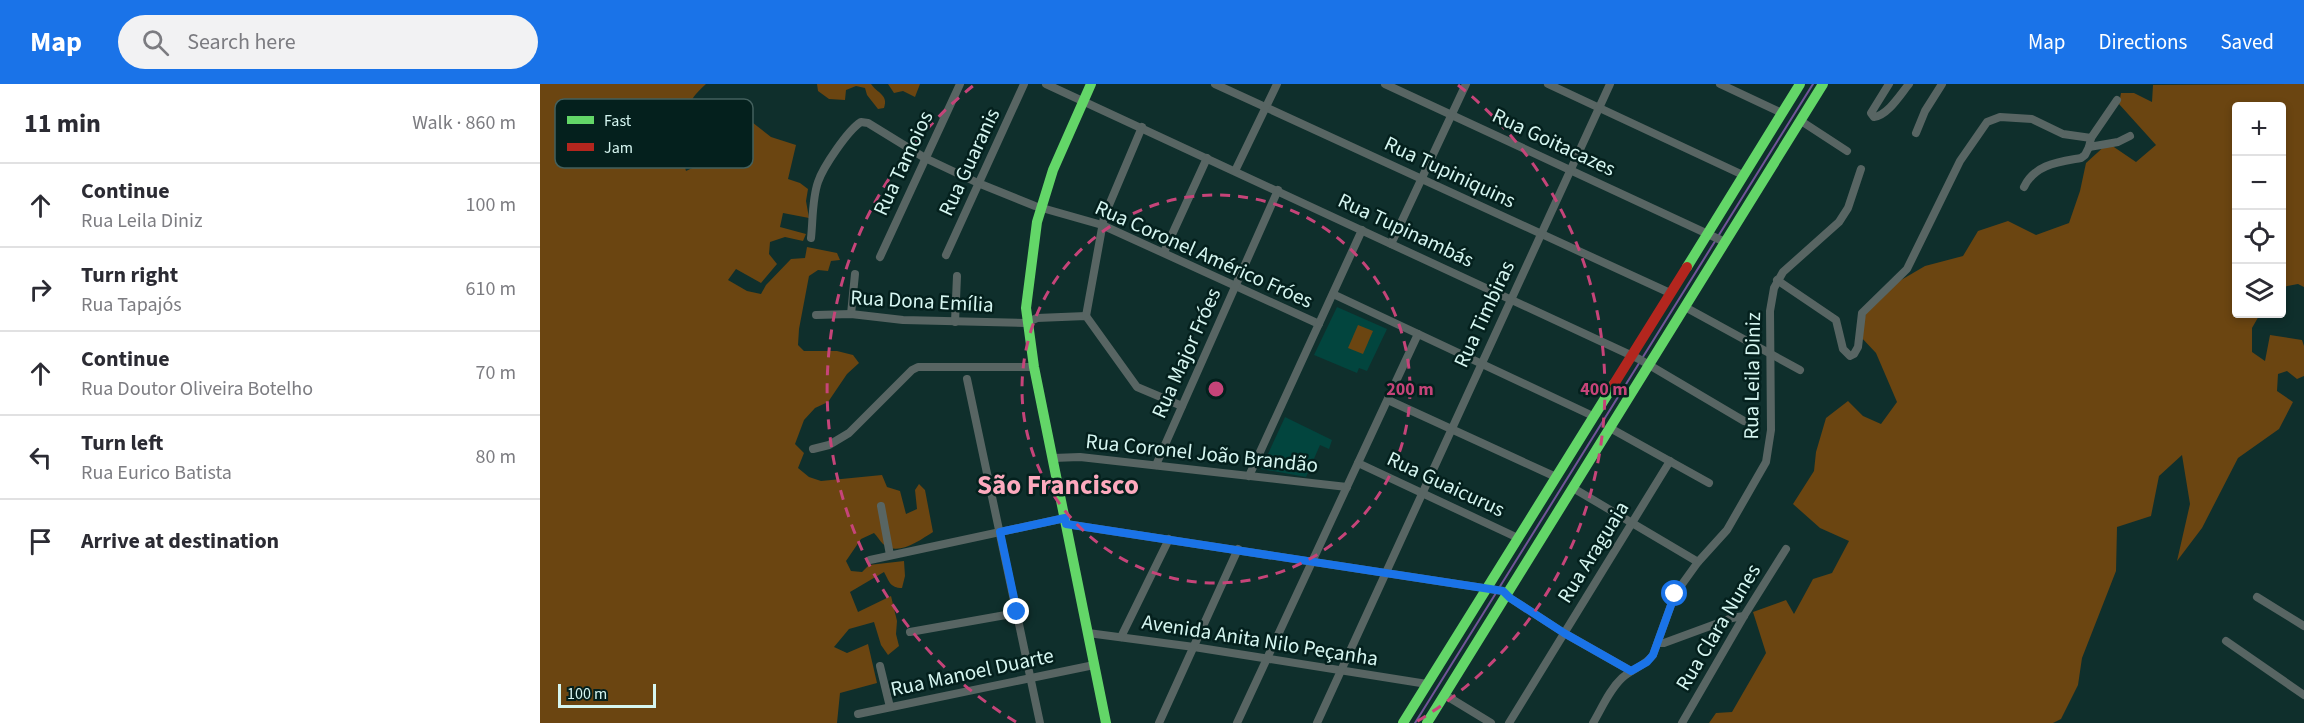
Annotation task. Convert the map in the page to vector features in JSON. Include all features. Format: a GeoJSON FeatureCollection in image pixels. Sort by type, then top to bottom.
{"type":"FeatureCollection","features":[{"type":"Feature","properties":{"kind":"main road"},"geometry":{"type":"LineString","coordinates":[[1091,84],[1053,170],[1040,208],[1027,298],[1026,323],[1106,723]]}},
{"type":"Feature","properties":{"kind":"main road"},"geometry":{"type":"LineString","coordinates":[[1402,723],[1490,588],[1593,416],[1685,307],[1743,175],[1800,84]]}},
{"type":"Feature","properties":{"kind":"main road"},"geometry":{"type":"LineString","coordinates":[[1427,723],[1505,593],[1610,428],[1670,293],[1716,237],[1801,121],[1824,84]]}},
{"type":"Feature","properties":{"kind":"street","name":"Rua Tamoios"},"geometry":{"type":"LineString","coordinates":[[880,257],[960,84]]}},
{"type":"Feature","properties":{"kind":"street","name":"Rua Guaranis"},"geometry":{"type":"LineString","coordinates":[[946,255],[1024,84]]}},
{"type":"Feature","properties":{"kind":"street","name":"Rua Tupinambás"},"geometry":{"type":"LineString","coordinates":[[1046,84],[1641,360],[1744,421]]}},
{"type":"Feature","properties":{"kind":"street","name":"Rua Tupiniquins"},"geometry":{"type":"LineString","coordinates":[[1215,84],[1670,293]]}},
{"type":"Feature","properties":{"kind":"street"},"geometry":{"type":"LineString","coordinates":[[1235,171],[1277,84]]}},
{"type":"Feature","properties":{"kind":"street","name":"Rua Goitacazes"},"geometry":{"type":"LineString","coordinates":[[1385,84],[1716,237]]}},
{"type":"Feature","properties":{"kind":"street"},"geometry":{"type":"LineString","coordinates":[[1391,244],[1466,84]]}},
{"type":"Feature","properties":{"kind":"street"},"geometry":{"type":"LineString","coordinates":[[1548,84],[1743,175]]}},
{"type":"Feature","properties":{"kind":"street","name":"Rua Timbiras"},"geometry":{"type":"LineString","coordinates":[[1317,723],[1610,84]]}},
{"type":"Feature","properties":{"kind":"street"},"geometry":{"type":"LineString","coordinates":[[1720,84],[1730,86],[1782,113]]}},
{"type":"Feature","properties":{"kind":"street"},"geometry":{"type":"LineString","coordinates":[[1888,84],[1872,116],[1876,117],[1888,109],[1909,84]]}},
{"type":"Feature","properties":{"kind":"street"},"geometry":{"type":"LineString","coordinates":[[1916,133],[1925,111],[1942,84]]}},
{"type":"Feature","properties":{"kind":"street"},"geometry":{"type":"LineString","coordinates":[[2024,187],[2033,174],[2041,168],[2084,157],[2091,138],[2117,100]]}},
{"type":"Feature","properties":{"kind":"street"},"geometry":{"type":"LineString","coordinates":[[1860,172],[1848,208],[1839,222],[1801,254],[1777,280],[1836,320],[1843,350],[1850,356],[1858,347],[1862,313],[1907,269],[1960,161],[1987,122],[2000,117],[2031,119],[2063,134],[2091,138]]}},
{"type":"Feature","properties":{"kind":"street"},"geometry":{"type":"LineString","coordinates":[[1801,121],[1847,151]]}},
{"type":"Feature","properties":{"kind":"street","name":"Rua Coronel Américo Fróes"},"geometry":{"type":"LineString","coordinates":[[811,238],[817,184],[850,131],[861,122],[868,123],[925,158],[978,183],[1040,208],[1102,225],[1319,324]]}},
{"type":"Feature","properties":{"kind":"street"},"geometry":{"type":"LineString","coordinates":[[1142,127],[1102,225],[1086,316],[1137,387],[1182,406]]}},
{"type":"Feature","properties":{"kind":"street"},"geometry":{"type":"LineString","coordinates":[[2089,147],[2118,142],[2130,136]]}},
{"type":"Feature","properties":{"kind":"street"},"geometry":{"type":"LineString","coordinates":[[1164,252],[1207,158]]}},
{"type":"Feature","properties":{"kind":"street","name":"Rua Major Fróes"},"geometry":{"type":"LineString","coordinates":[[1156,465],[1278,190]]}},
{"type":"Feature","properties":{"kind":"street"},"geometry":{"type":"LineString","coordinates":[[1250,476],[1362,230]]}},
{"type":"Feature","properties":{"kind":"street"},"geometry":{"type":"LineString","coordinates":[[851,315],[855,274]]}},
{"type":"Feature","properties":{"kind":"street"},"geometry":{"type":"LineString","coordinates":[[955,322],[957,276]]}},
{"type":"Feature","properties":{"kind":"street","name":"Rua Leila Diniz"},"geometry":{"type":"LineString","coordinates":[[1593,723],[1609,694],[1631,671],[1647,662],[1659,643],[1675,594],[1698,562],[1727,530],[1766,462],[1771,430],[1771,299],[1777,280]]}},
{"type":"Feature","properties":{"kind":"street"},"geometry":{"type":"LineString","coordinates":[[1333,294],[1593,416]]}},
{"type":"Feature","properties":{"kind":"street"},"geometry":{"type":"LineString","coordinates":[[1685,307],[1800,370]]}},
{"type":"Feature","properties":{"kind":"street","name":"Rua Dona Emília"},"geometry":{"type":"LineString","coordinates":[[816,315],[1026,323],[1037,318],[1086,316]]}},
{"type":"Feature","properties":{"kind":"street"},"geometry":{"type":"LineString","coordinates":[[1237,723],[1418,334]]}},
{"type":"Feature","properties":{"kind":"street"},"geometry":{"type":"LineString","coordinates":[[813,449],[838,441],[849,433],[912,370],[918,367],[1034,367]]}},
{"type":"Feature","properties":{"kind":"street"},"geometry":{"type":"LineString","coordinates":[[967,380],[1040,723]]}},
{"type":"Feature","properties":{"kind":"street"},"geometry":{"type":"LineString","coordinates":[[1388,399],[1556,477]]}},
{"type":"Feature","properties":{"kind":"street"},"geometry":{"type":"LineString","coordinates":[[1610,428],[1709,483]]}},
{"type":"Feature","properties":{"kind":"street","name":"Rua Coronel João Brandão"},"geometry":{"type":"LineString","coordinates":[[1053,458],[1080,457],[1347,487]]}},
{"type":"Feature","properties":{"kind":"street","name":"Rua Araguaia"},"geometry":{"type":"LineString","coordinates":[[1509,723],[1670,461]]}},
{"type":"Feature","properties":{"kind":"street","name":"Rua Guaicurus"},"geometry":{"type":"LineString","coordinates":[[1358,463],[1518,538]]}},
{"type":"Feature","properties":{"kind":"street"},"geometry":{"type":"LineString","coordinates":[[1573,488],[1698,562]]}},
{"type":"Feature","properties":{"kind":"street"},"geometry":{"type":"LineString","coordinates":[[880,506],[890,555]]}},
{"type":"Feature","properties":{"kind":"street"},"geometry":{"type":"LineString","coordinates":[[870,560],[1000,532],[1065,521],[1490,588],[1505,593],[1564,633],[1631,671]]}},
{"type":"Feature","properties":{"kind":"street"},"geometry":{"type":"LineString","coordinates":[[1121,637],[1169,539]]}},
{"type":"Feature","properties":{"kind":"street"},"geometry":{"type":"LineString","coordinates":[[1159,723],[1238,549]]}},
{"type":"Feature","properties":{"kind":"street","name":"Rua Clara Nunes"},"geometry":{"type":"LineString","coordinates":[[1682,723],[1744,615],[1786,549]]}},
{"type":"Feature","properties":{"kind":"street"},"geometry":{"type":"LineString","coordinates":[[2257,597],[2304,626]]}},
{"type":"Feature","properties":{"kind":"street"},"geometry":{"type":"LineString","coordinates":[[910,632],[1017,612]]}},
{"type":"Feature","properties":{"kind":"street"},"geometry":{"type":"LineString","coordinates":[[1659,643],[1744,615]]}},
{"type":"Feature","properties":{"kind":"street","name":"Avenida Anita Nilo Peçanha"},"geometry":{"type":"LineString","coordinates":[[1088,633],[1427,684]]}},
{"type":"Feature","properties":{"kind":"street"},"geometry":{"type":"LineString","coordinates":[[2226,641],[2304,695]]}},
{"type":"Feature","properties":{"kind":"street","name":"Rua Manoel Duarte"},"geometry":{"type":"LineString","coordinates":[[858,714],[1094,665]]}},
{"type":"Feature","properties":{"kind":"street"},"geometry":{"type":"LineString","coordinates":[[880,666],[890,707]]}},
{"type":"Feature","properties":{"kind":"street"},"geometry":{"type":"LineString","coordinates":[[1444,695],[1491,723]]}},
{"type":"Feature","properties":{"kind":"shaded area"},"geometry":{"type":"Polygon","coordinates":[[[540,84],[706,84],[693,99],[555,99],[555,168],[685,168],[686,171],[692,168],[753,168],[753,123],[771,137],[796,145],[788,179],[808,189],[806,201],[809,218],[783,213],[780,227],[806,234],[803,241],[785,237],[770,242],[769,254],[777,264],[761,283],[736,269],[728,280],[747,291],[761,294],[766,285],[791,259],[805,258],[807,247],[837,253],[840,260],[831,261],[828,271],[818,270],[809,276],[798,345],[804,351],[837,351],[853,355],[859,363],[847,374],[828,402],[815,408],[804,420],[795,444],[804,453],[798,468],[809,477],[821,481],[882,475],[887,487],[900,491],[906,514],[917,509],[915,490],[919,484],[925,490],[933,532],[909,546],[895,549],[883,544],[874,533],[861,539],[846,561],[851,571],[862,572],[869,565],[904,561],[905,576],[902,588],[892,585],[884,572],[850,592],[858,612],[891,596],[897,621],[896,634],[899,646],[888,655],[881,645],[874,622],[849,629],[834,647],[847,653],[868,644],[877,683],[840,693],[837,723],[540,723],[540,84]]]}},
{"type":"Feature","properties":{"kind":"shaded area"},"geometry":{"type":"Polygon","coordinates":[[[817,84],[871,84],[884,97],[884,108],[878,109],[867,95],[865,88],[856,86],[846,90],[845,100],[829,99],[818,91],[817,84]]]}},
{"type":"Feature","properties":{"kind":"shaded area"},"geometry":{"type":"Polygon","coordinates":[[[888,84],[920,84],[915,97],[903,91],[894,93],[888,84]]]}},
{"type":"Feature","properties":{"kind":"shaded area"},"geometry":{"type":"Polygon","coordinates":[[[2304,84],[2304,287],[2298,284],[2286,286],[2286,102],[2232,102],[2232,318],[2258,318],[2252,328],[2252,352],[2265,361],[2270,335],[2302,340],[2304,346],[2304,376],[2297,379],[2287,371],[2278,374],[2277,391],[2293,402],[2279,429],[2238,458],[2202,528],[2177,561],[2190,504],[2182,455],[2159,476],[2151,516],[2117,527],[2116,571],[2082,658],[2078,685],[2061,719],[2053,723],[1709,723],[1716,713],[1732,712],[1766,653],[1753,612],[1786,600],[1794,614],[1813,579],[1832,573],[1849,541],[1820,528],[1793,504],[1814,471],[1816,452],[1826,418],[1848,401],[1863,416],[1881,424],[1897,402],[1876,353],[1860,336],[1866,313],[1896,283],[1925,266],[1963,256],[1978,231],[2008,221],[2036,235],[2069,223],[2080,191],[2086,163],[2108,143],[2136,162],[2156,145],[2119,104],[2121,93],[2134,93],[2152,102],[2153,85],[2304,84]]]}},
{"type":"Feature","properties":{"kind":"shaded area"},"geometry":{"type":"Polygon","coordinates":[[[1337,307],[1387,329],[1367,371],[1359,368],[1357,373],[1314,355],[1337,307]]]}},
{"type":"Feature","properties":{"kind":"shaded area"},"geometry":{"type":"Polygon","coordinates":[[[1358,325],[1373,331],[1363,354],[1348,348],[1358,325]]]}},
{"type":"Feature","properties":{"kind":"shaded area"},"geometry":{"type":"Polygon","coordinates":[[[1285,417],[1332,440],[1329,449],[1320,445],[1306,477],[1261,469],[1285,417]]]}},
{"type":"Feature","properties":{"kind":"waterway"},"geometry":{"type":"LineString","coordinates":[[1499,588],[1813,84]]}},
{"type":"Feature","properties":{"kind":"waterway"},"geometry":{"type":"LineString","coordinates":[[1415,723],[1496,593]]}},
{"type":"Feature","properties":{"kind":"traffic: fast"},"geometry":{"type":"LineString","coordinates":[[1091,84],[1053,170],[1037,222],[1026,308],[1034,367],[1106,723]]}},
{"type":"Feature","properties":{"kind":"traffic: fast"},"geometry":{"type":"LineString","coordinates":[[1687,267],[1800,84]]}},
{"type":"Feature","properties":{"kind":"traffic: fast"},"geometry":{"type":"LineString","coordinates":[[1427,723],[1823,84]]}},
{"type":"Feature","properties":{"kind":"traffic: fast"},"geometry":{"type":"LineString","coordinates":[[1403,723],[1614,384]]}},
{"type":"Feature","properties":{"kind":"traffic: jam"},"geometry":{"type":"LineString","coordinates":[[1614,384],[1687,267]]}},
{"type":"Feature","properties":{"kind":"district","name":"São Francisco"},"geometry":{"type":"Point","coordinates":[1058,485]}},
{"type":"Feature","properties":{"kind":"route"},"geometry":{"type":"LineString","coordinates":[[1017,612],[1000,532],[1065,518],[1066,524],[1503,591],[1564,633],[1631,671],[1647,662],[1653,655],[1675,594]]}}]}
